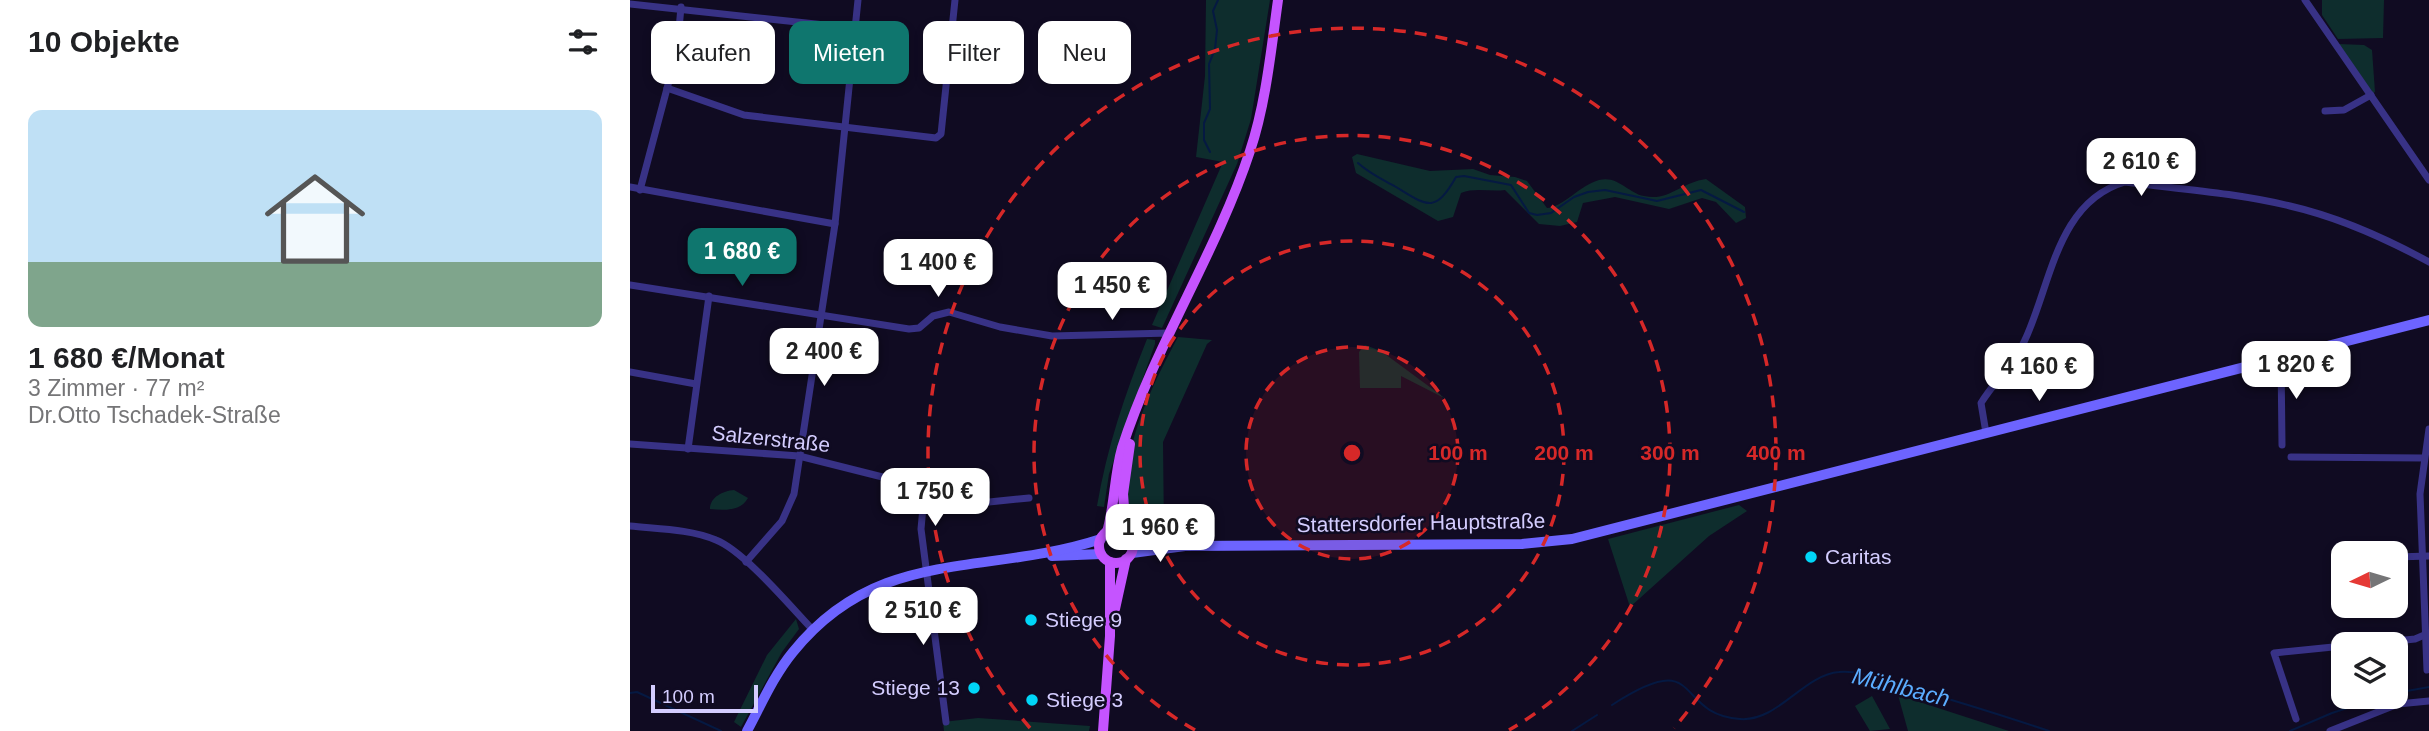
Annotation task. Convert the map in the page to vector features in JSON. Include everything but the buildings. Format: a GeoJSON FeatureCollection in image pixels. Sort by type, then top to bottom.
{"type":"FeatureCollection","features":[{"type":"Feature","properties":{"kind":"main road"},"geometry":{"type":"LineString","coordinates":[[1103,731],[1110,636],[1104,535],[1132,425],[1170,333],[1230,204],[1251,150],[1263,100],[1278,0]]}},
{"type":"Feature","properties":{"kind":"main road","name":"Stattersdorfer Hauptstraße"},"geometry":{"type":"LineString","coordinates":[[1129,535],[1185,545],[1522,544],[1572,538],[2429,320]]}},
{"type":"Feature","properties":{"kind":"main road"},"geometry":{"type":"LineString","coordinates":[[1110,636],[1129,556],[1124,494],[1126,447]]}},
{"type":"Feature","properties":{"kind":"main road"},"geometry":{"type":"LineString","coordinates":[[1045,555],[1117,529],[1129,535]]}},
{"type":"Feature","properties":{"kind":"main road","name":"Stattersdorfer Hauptstraße"},"geometry":{"type":"LineString","coordinates":[[1129,556],[1185,545]]}},
{"type":"Feature","properties":{"kind":"main road"},"geometry":{"type":"LineString","coordinates":[[747,731],[791,653],[834,609],[869,588],[926,570],[1045,555],[1106,558],[1129,556]]}},
{"type":"Feature","properties":{"kind":"street"},"geometry":{"type":"LineString","coordinates":[[854,21],[858,0]]}},
{"type":"Feature","properties":{"kind":"street"},"geometry":{"type":"LineString","coordinates":[[667,88],[744,115],[934,139],[941,134],[955,0]]}},
{"type":"Feature","properties":{"kind":"street"},"geometry":{"type":"LineString","coordinates":[[2305,0],[2429,180]]}},
{"type":"Feature","properties":{"kind":"street"},"geometry":{"type":"LineString","coordinates":[[630,4],[681,7],[796,21]]}},
{"type":"Feature","properties":{"kind":"street"},"geometry":{"type":"LineString","coordinates":[[640,190],[677,51],[681,7]]}},
{"type":"Feature","properties":{"kind":"street"},"geometry":{"type":"LineString","coordinates":[[746,562],[788,511],[835,224],[848,84]]}},
{"type":"Feature","properties":{"kind":"street"},"geometry":{"type":"LineString","coordinates":[[2325,111],[2344,110],[2371,95]]}},
{"type":"Feature","properties":{"kind":"street"},"geometry":{"type":"LineString","coordinates":[[1986,433],[1981,403],[2024,343],[2065,237],[2085,204],[2112,186],[2125,182],[2248,197],[2292,206],[2374,235],[2429,262]]}},
{"type":"Feature","properties":{"kind":"street"},"geometry":{"type":"LineString","coordinates":[[630,187],[835,224]]}},
{"type":"Feature","properties":{"kind":"street"},"geometry":{"type":"LineString","coordinates":[[630,285],[909,329],[919,328],[940,313],[949,313],[1000,327],[1073,338],[1170,333]]}},
{"type":"Feature","properties":{"kind":"street"},"geometry":{"type":"LineString","coordinates":[[688,449],[709,296]]}},
{"type":"Feature","properties":{"kind":"street"},"geometry":{"type":"LineString","coordinates":[[2281,357],[2282,445]]}},
{"type":"Feature","properties":{"kind":"street"},"geometry":{"type":"LineString","coordinates":[[630,372],[696,384]]}},
{"type":"Feature","properties":{"kind":"street"},"geometry":{"type":"LineString","coordinates":[[2427,670],[2425,556],[2420,494],[2429,429]]}},
{"type":"Feature","properties":{"kind":"street","name":"Salzerstraße"},"geometry":{"type":"LineString","coordinates":[[630,444],[799,456],[989,502],[1029,498]]}},
{"type":"Feature","properties":{"kind":"street"},"geometry":{"type":"LineString","coordinates":[[2291,457],[2424,458]]}},
{"type":"Feature","properties":{"kind":"street"},"geometry":{"type":"LineString","coordinates":[[925,485],[920,529],[946,722]]}},
{"type":"Feature","properties":{"kind":"street"},"geometry":{"type":"LineString","coordinates":[[630,526],[669,530],[719,541],[746,562],[813,629]]}},
{"type":"Feature","properties":{"kind":"street"},"geometry":{"type":"LineString","coordinates":[[2408,640],[2426,634]]}},
{"type":"Feature","properties":{"kind":"street"},"geometry":{"type":"LineString","coordinates":[[2296,719],[2274,653],[2331,647]]}},
{"type":"Feature","properties":{"kind":"street"},"geometry":{"type":"LineString","coordinates":[[2330,731],[2398,704],[2429,701]]}},
{"type":"Feature","properties":{"kind":"green space"},"geometry":{"type":"Polygon","coordinates":[[[1206,0],[1270,0],[1251,119],[1237,164],[1162,328],[1152,325],[1223,162],[1196,157],[1205,76],[1206,0]]]}},
{"type":"Feature","properties":{"kind":"green space"},"geometry":{"type":"Polygon","coordinates":[[[2322,0],[2384,0],[2383,38],[2338,39],[2322,15],[2322,0]]]}},
{"type":"Feature","properties":{"kind":"green space"},"geometry":{"type":"Polygon","coordinates":[[[2339,44],[2364,45],[2372,50],[2375,92],[2373,93],[2339,44]]]}},
{"type":"Feature","properties":{"kind":"green space"},"geometry":{"type":"Polygon","coordinates":[[[1357,154],[1430,171],[1473,169],[1490,175],[1515,177],[1527,181],[1547,208],[1559,204],[1599,180],[1612,180],[1638,194],[1653,197],[1706,179],[1745,207],[1746,218],[1736,223],[1716,202],[1702,198],[1669,209],[1615,197],[1583,203],[1577,222],[1560,226],[1539,224],[1505,190],[1477,190],[1461,193],[1453,217],[1438,221],[1356,173],[1352,157],[1357,154]]]}},
{"type":"Feature","properties":{"kind":"green space"},"geometry":{"type":"Polygon","coordinates":[[[1178,337],[1212,340],[1207,344],[1163,442],[1164,532],[1144,530],[1136,525],[1129,503],[1129,459],[1141,415],[1178,337]]]}},
{"type":"Feature","properties":{"kind":"green space"},"geometry":{"type":"Polygon","coordinates":[[[1147,339],[1155,340],[1155,344],[1109,474],[1104,507],[1097,506],[1118,421],[1147,339]]]}},
{"type":"Feature","properties":{"kind":"green space"},"geometry":{"type":"Polygon","coordinates":[[[1365,345],[1381,351],[1446,399],[1401,376],[1401,388],[1360,388],[1359,352],[1365,345]]]}},
{"type":"Feature","properties":{"kind":"green space"},"geometry":{"type":"Polygon","coordinates":[[[734,490],[748,498],[745,503],[731,509],[710,509],[712,501],[718,495],[734,490]]]}},
{"type":"Feature","properties":{"kind":"green space"},"geometry":{"type":"Polygon","coordinates":[[[1739,505],[1747,511],[1709,536],[1630,607],[1608,539],[1739,505]]]}},
{"type":"Feature","properties":{"kind":"green space"},"geometry":{"type":"Polygon","coordinates":[[[796,619],[799,629],[782,652],[741,727],[734,722],[767,655],[796,619]]]}},
{"type":"Feature","properties":{"kind":"green space"},"geometry":{"type":"Polygon","coordinates":[[[1898,695],[2009,731],[1908,731],[1898,695]]]}},
{"type":"Feature","properties":{"kind":"green space"},"geometry":{"type":"Polygon","coordinates":[[[1872,696],[1890,729],[1870,731],[1855,706],[1872,696]]]}},
{"type":"Feature","properties":{"kind":"green space"},"geometry":{"type":"Polygon","coordinates":[[[978,718],[1090,726],[1089,731],[944,731],[943,722],[978,718]]]}},
{"type":"Feature","properties":{"kind":"waterway"},"geometry":{"type":"LineString","coordinates":[[1210,152],[1204,140],[1204,123],[1210,109],[1209,64],[1215,49],[1217,30],[1213,11],[1218,0]]}},
{"type":"Feature","properties":{"kind":"waterway"},"geometry":{"type":"LineString","coordinates":[[1358,163],[1416,199],[1430,203],[1442,197],[1456,177],[1464,176],[1511,185],[1529,213],[1537,215],[1551,213],[1574,197],[1605,190],[1657,201],[1701,190],[1744,212]]}},
{"type":"Feature","properties":{"kind":"waterway","name":"Mühlbach"},"geometry":{"type":"LineString","coordinates":[[1612,705],[1641,688],[1662,681],[1675,682],[1719,715],[1740,719],[1754,718],[1779,706],[1814,681],[1826,675],[1846,672],[1875,677],[2049,731]]}},
{"type":"Feature","properties":{"kind":"waterway","name":"Mühlbach"},"geometry":{"type":"LineString","coordinates":[[2408,691],[2429,687]]}},
{"type":"Feature","properties":{"kind":"waterway","name":"Mühlbach"},"geometry":{"type":"LineString","coordinates":[[630,693],[637,692],[721,731]]}},
{"type":"Feature","properties":{"kind":"waterway","name":"Mühlbach"},"geometry":{"type":"LineString","coordinates":[[2290,731],[2344,709]]}},
{"type":"Feature","properties":{"kind":"waterway","name":"Mühlbach"},"geometry":{"type":"LineString","coordinates":[[1572,731],[1597,715]]}},
{"type":"Feature","properties":{"kind":"place","name":"Caritas"},"geometry":{"type":"Point","coordinates":[1811,557]}},
{"type":"Feature","properties":{"kind":"place","name":"Stiege 9"},"geometry":{"type":"Point","coordinates":[1031,620]}},
{"type":"Feature","properties":{"kind":"place","name":"Stiege 13"},"geometry":{"type":"Point","coordinates":[974,688]}},
{"type":"Feature","properties":{"kind":"place","name":"Stiege 3"},"geometry":{"type":"Point","coordinates":[1032,700]}}]}
